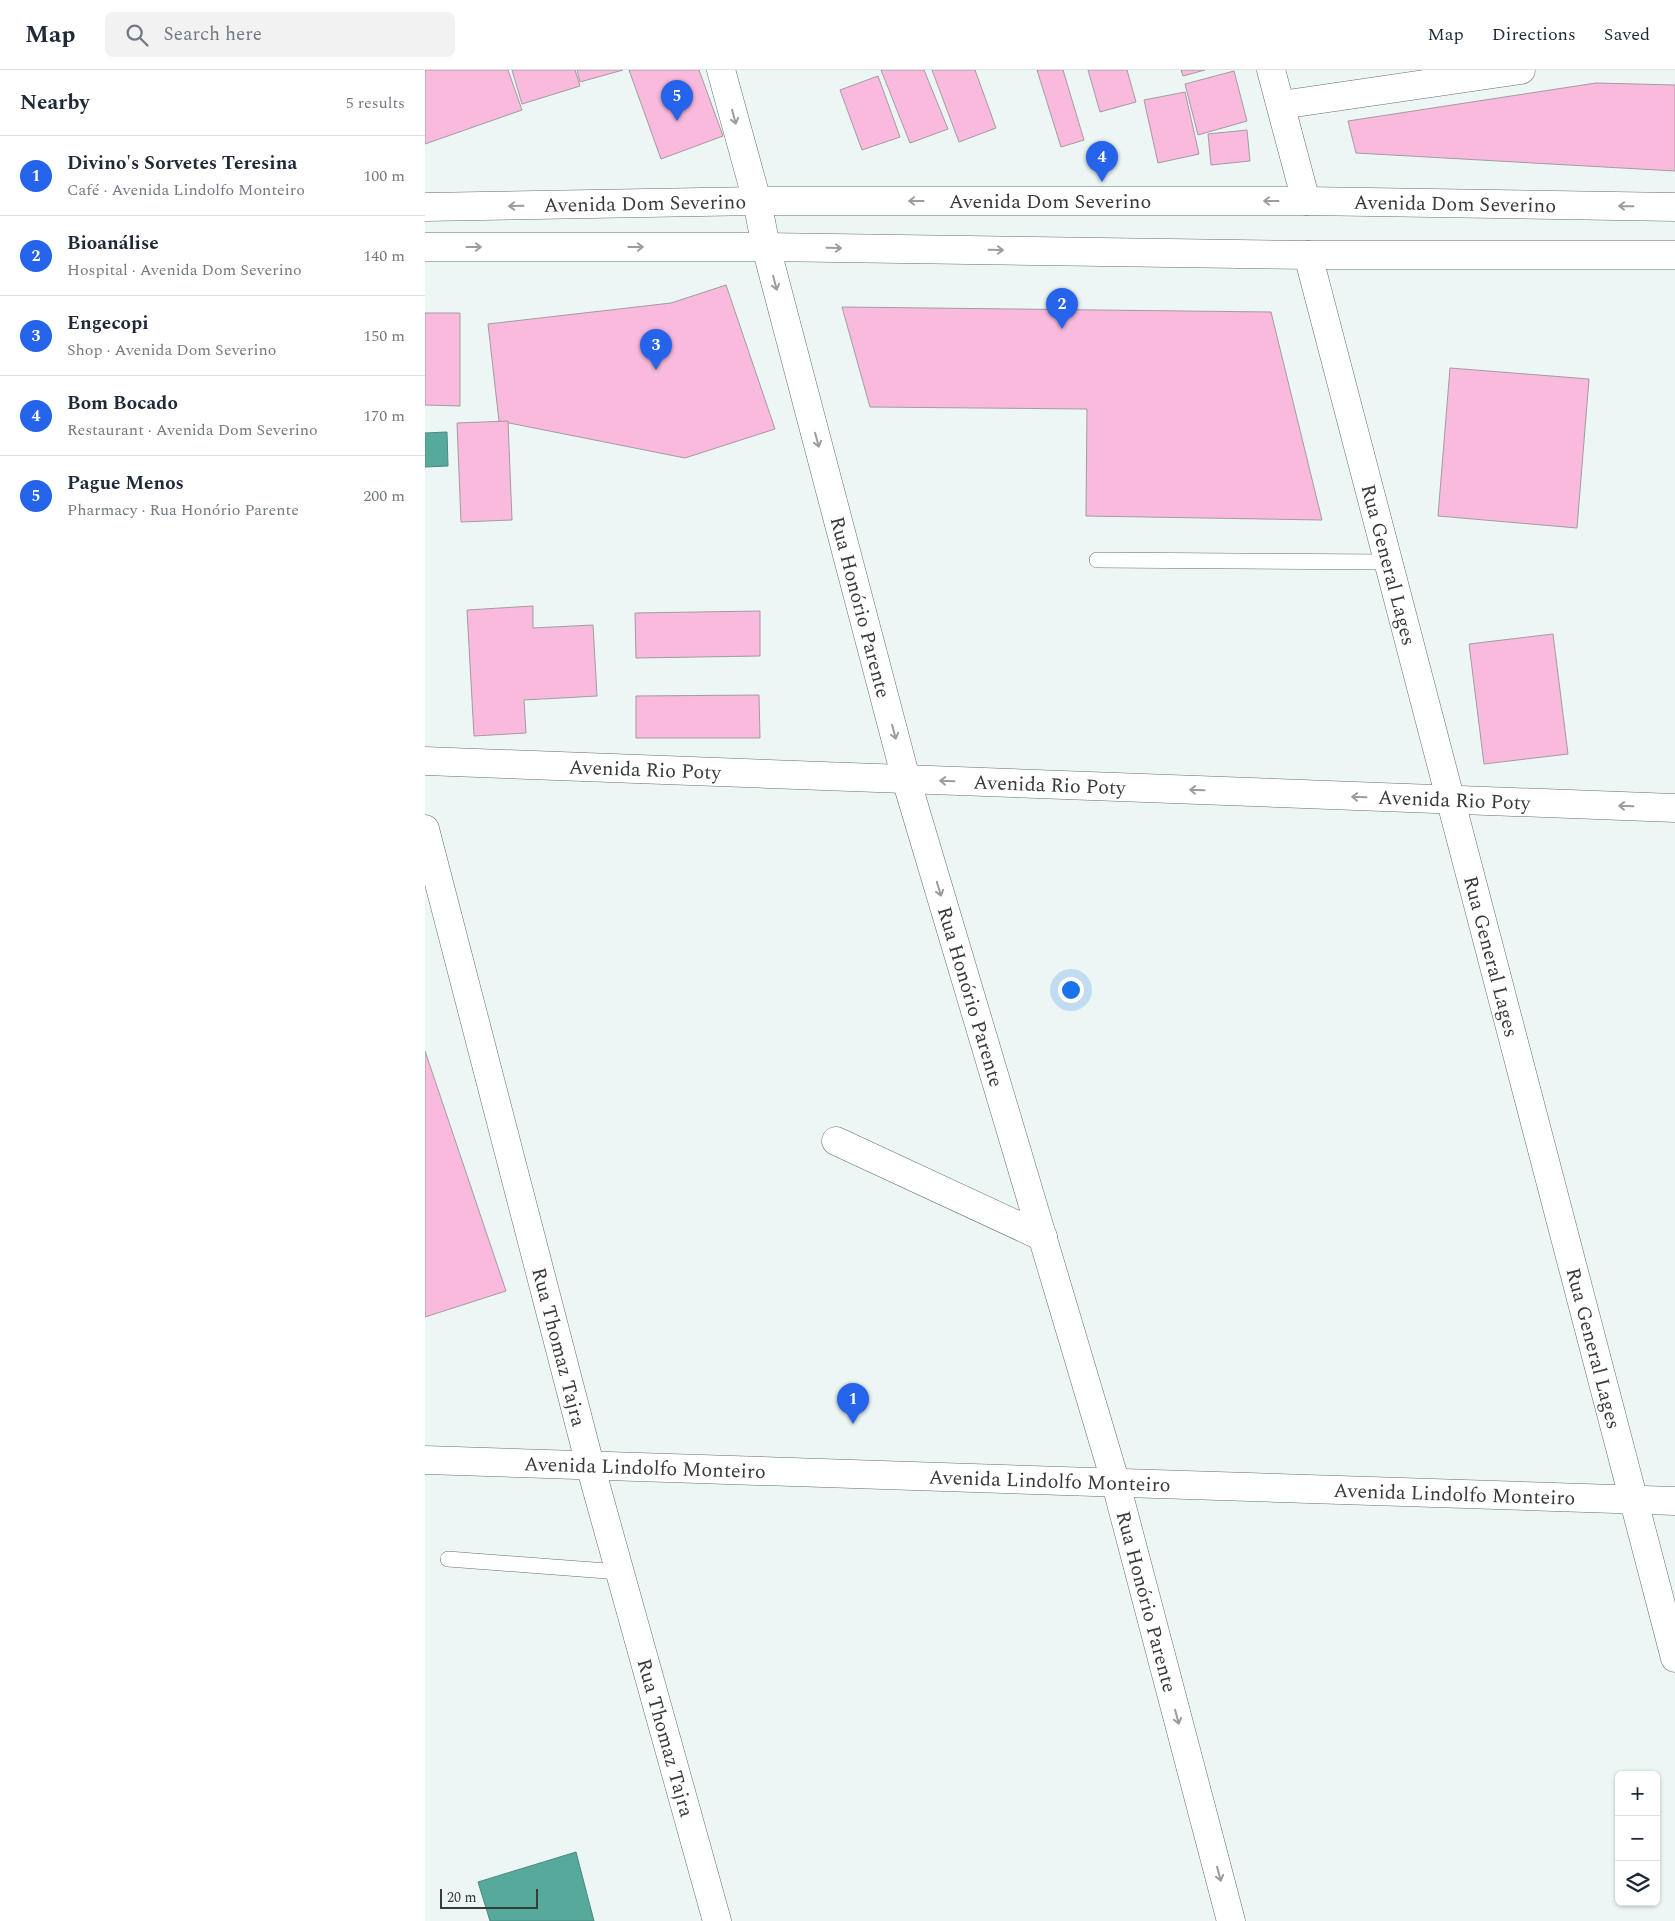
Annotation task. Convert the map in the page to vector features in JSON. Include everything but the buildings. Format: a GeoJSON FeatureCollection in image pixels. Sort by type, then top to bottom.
{"type":"FeatureCollection","features":[{"type":"Feature","properties":{"kind":"street","name":"Rua Honório Parente"},"geometry":{"type":"LineString","coordinates":[[721,70],[757,201],[766,247],[907,779],[1116,1484],[1231,1921]]}},
{"type":"Feature","properties":{"kind":"street"},"geometry":{"type":"LineString","coordinates":[[1271,70],[1306,201]]}},
{"type":"Feature","properties":{"kind":"street"},"geometry":{"type":"LineString","coordinates":[[1281,105],[1521,70]]}},
{"type":"Feature","properties":{"kind":"street","name":"Avenida Dom Severino"},"geometry":{"type":"LineString","coordinates":[[425,207],[757,201],[1306,201],[1675,207]]}},
{"type":"Feature","properties":{"kind":"street"},"geometry":{"type":"LineString","coordinates":[[425,247],[766,247],[1308,255],[1675,255]]}},
{"type":"Feature","properties":{"kind":"street","name":"Rua General Lages"},"geometry":{"type":"LineString","coordinates":[[1308,255],[1675,1658]]}},
{"type":"Feature","properties":{"kind":"street","name":"Avenida Rio Poty"},"geometry":{"type":"LineString","coordinates":[[425,761],[1675,808]]}},
{"type":"Feature","properties":{"kind":"street","name":"Rua Thomaz Tajra"},"geometry":{"type":"LineString","coordinates":[[425,830],[590,1465],[717,1921]]}},
{"type":"Feature","properties":{"kind":"street"},"geometry":{"type":"LineString","coordinates":[[836,1142],[1043,1237]]}},
{"type":"Feature","properties":{"kind":"street","name":"Avenida Lindolfo Monteiro"},"geometry":{"type":"LineString","coordinates":[[425,1460],[1675,1501]]}},
{"type":"Feature","properties":{"kind":"lane"},"geometry":{"type":"LineString","coordinates":[[1097,560],[1388,562]]}},
{"type":"Feature","properties":{"kind":"lane"},"geometry":{"type":"LineString","coordinates":[[449,1559],[620,1572]]}},
{"type":"Feature","properties":{"kind":"shaded area"},"geometry":{"type":"Polygon","coordinates":[[[447,432],[448,466],[425,467],[425,433],[447,432]]]}},
{"type":"Feature","properties":{"kind":"shaded area"},"geometry":{"type":"Polygon","coordinates":[[[576,1852],[594,1921],[490,1921],[478,1882],[576,1852]]]}},
{"type":"Feature","properties":{"kind":"place","name":"Pague Menos"},"geometry":{"type":"Point","coordinates":[677,121]}},
{"type":"Feature","properties":{"kind":"place","name":"Bom Bocado"},"geometry":{"type":"Point","coordinates":[1102,182]}},
{"type":"Feature","properties":{"kind":"place","name":"Bioanálise"},"geometry":{"type":"Point","coordinates":[1062,329]}},
{"type":"Feature","properties":{"kind":"place","name":"Engecopi"},"geometry":{"type":"Point","coordinates":[656,370]}},
{"type":"Feature","properties":{"kind":"place","name":"Divino's Sorvetes Teresina"},"geometry":{"type":"Point","coordinates":[853,1424]}}]}
